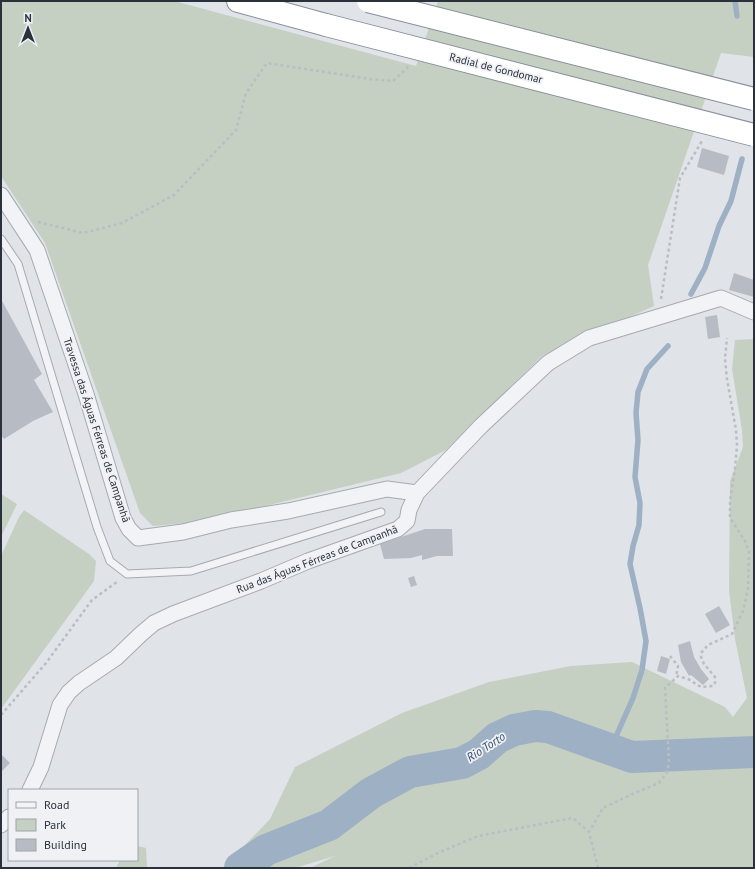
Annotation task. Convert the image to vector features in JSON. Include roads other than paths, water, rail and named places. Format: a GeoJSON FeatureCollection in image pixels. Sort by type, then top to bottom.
{"type":"FeatureCollection","features":[{"type":"Feature","properties":{"kind":"highway","name":"Radial de Gondomar"},"geometry":{"type":"LineString","coordinates":[[238,1],[754,135]]}},
{"type":"Feature","properties":{"kind":"highway"},"geometry":{"type":"LineString","coordinates":[[368,1],[754,99]]}},
{"type":"Feature","properties":{"kind":"street","name":"Travessa das Águas Férreas de Campanhã"},"geometry":{"type":"LineString","coordinates":[[1,195],[37,250],[86,394],[124,518],[129,529],[138,538],[183,532],[231,520],[288,511],[387,489],[417,493]]}},
{"type":"Feature","properties":{"kind":"street","name":"Rua das Águas Férreas de Campanhã"},"geometry":{"type":"LineString","coordinates":[[30,789],[41,766],[60,705],[68,692],[116,658],[154,623],[173,614],[398,529],[407,521],[409,510],[417,493],[480,426],[548,363],[589,338],[721,298],[754,312]]}},
{"type":"Feature","properties":{"kind":"lane"},"geometry":{"type":"LineString","coordinates":[[1,239],[18,264],[97,527],[110,561],[127,574],[191,571],[381,512]]}},
{"type":"Feature","properties":{"kind":"waterway"},"geometry":{"type":"LineString","coordinates":[[735,1],[737,16]]}},
{"type":"Feature","properties":{"kind":"waterway"},"geometry":{"type":"LineString","coordinates":[[691,294],[705,268],[719,226],[731,201],[742,159]]}},
{"type":"Feature","properties":{"kind":"waterway"},"geometry":{"type":"LineString","coordinates":[[610,750],[633,698],[642,670],[646,641],[630,564],[639,525],[640,503],[635,477],[638,440],[636,413],[638,392],[647,369],[668,346]]}},
{"type":"Feature","properties":{"kind":"waterway","name":"Rio Torto"},"geometry":{"type":"LineString","coordinates":[[240,868],[266,850],[329,825],[371,793],[410,772],[462,763],[479,754],[497,738],[514,730],[535,726],[548,727],[632,757],[754,752]]}}]}
